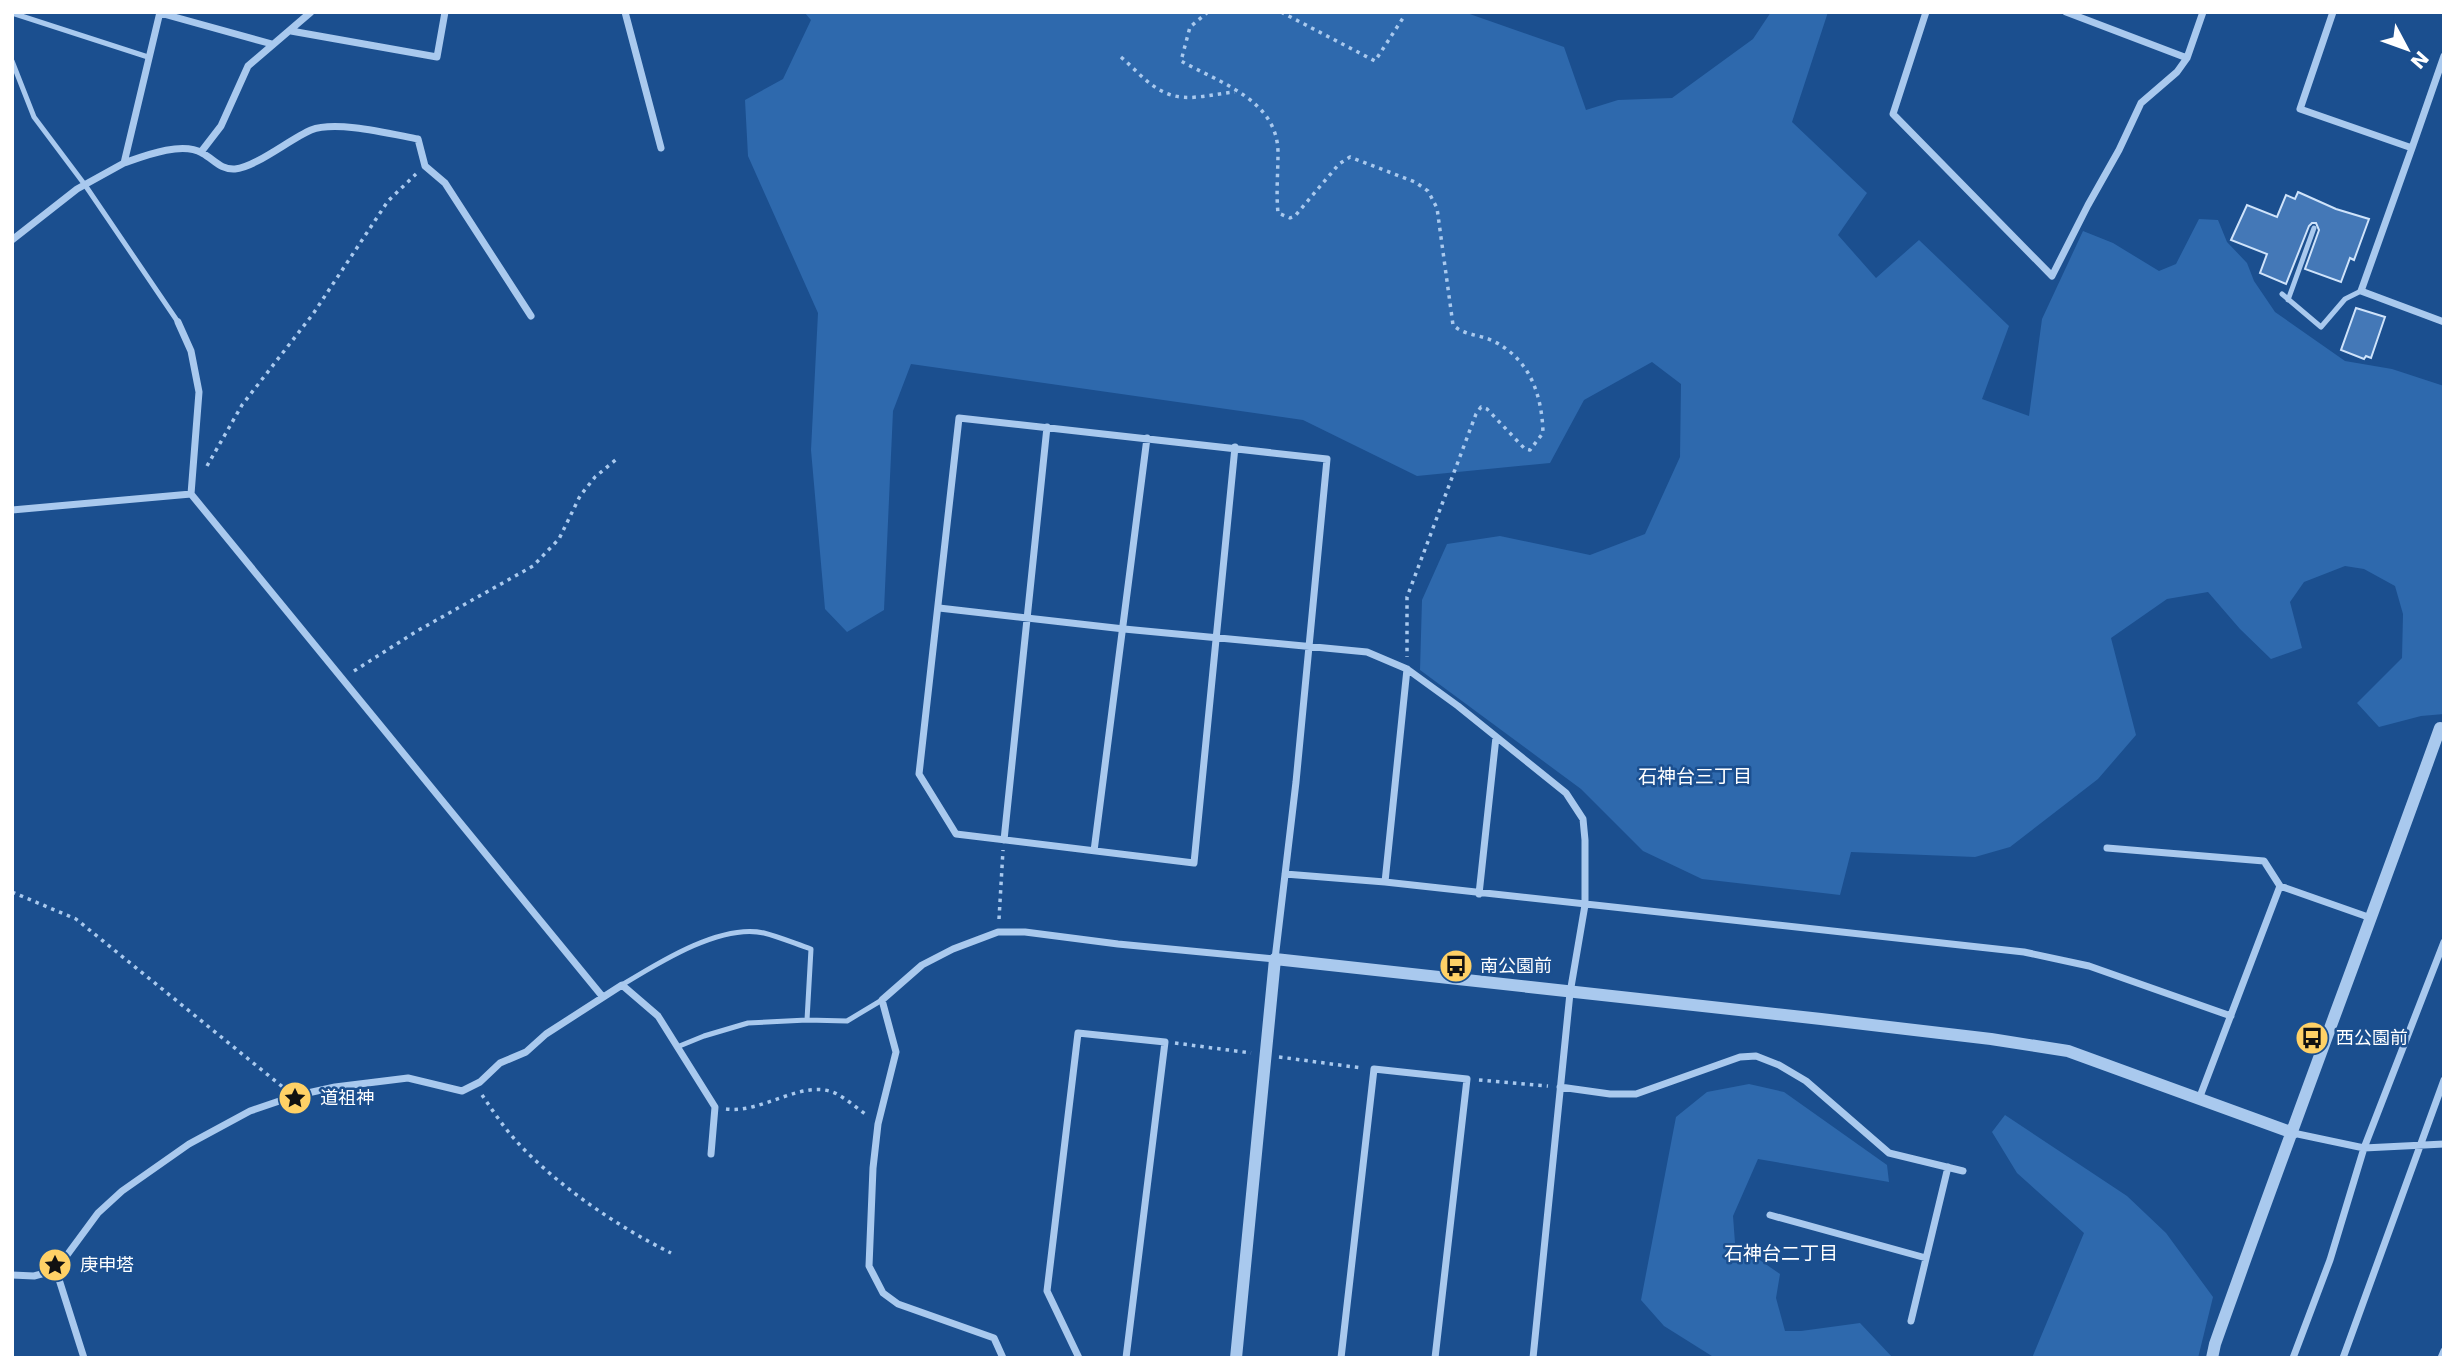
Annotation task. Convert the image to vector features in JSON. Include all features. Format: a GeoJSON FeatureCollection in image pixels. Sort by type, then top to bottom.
{"type":"FeatureCollection","features":[{"type":"Feature","properties":{"kind":"street"},"geometry":{"type":"LineString","coordinates":[[201,152],[221,126],[247,66],[311,12]]}},
{"type":"Feature","properties":{"kind":"street"},"geometry":{"type":"LineString","coordinates":[[291,31],[437,57],[445,12]]}},
{"type":"Feature","properties":{"kind":"street"},"geometry":{"type":"LineString","coordinates":[[625,12],[661,148]]}},
{"type":"Feature","properties":{"kind":"street"},"geometry":{"type":"LineString","coordinates":[[1926,12],[1893,114],[2052,276],[2141,103],[2177,72],[2187,58],[2203,12]]}},
{"type":"Feature","properties":{"kind":"street"},"geometry":{"type":"LineString","coordinates":[[2066,12],[2187,58]]}},
{"type":"Feature","properties":{"kind":"street"},"geometry":{"type":"LineString","coordinates":[[2333,12],[2300,109],[2412,148]]}},
{"type":"Feature","properties":{"kind":"street"},"geometry":{"type":"LineString","coordinates":[[124,163],[160,13],[272,44]]}},
{"type":"Feature","properties":{"kind":"street"},"geometry":{"type":"LineString","coordinates":[[2444,56],[2361,291],[2444,322]]}},
{"type":"Feature","properties":{"kind":"street"},"geometry":{"type":"LineString","coordinates":[[12,240],[77,189],[124,163],[157,151],[187,149],[201,152],[218,166],[235,169],[314,129],[350,127],[418,139],[425,166],[445,183],[531,316]]}},
{"type":"Feature","properties":{"kind":"street"},"geometry":{"type":"LineString","coordinates":[[178,322],[191,351],[199,392],[191,494],[602,996]]}},
{"type":"Feature","properties":{"kind":"street"},"geometry":{"type":"LineString","coordinates":[[1235,447],[1194,863],[956,834],[919,774],[959,418],[1235,447],[1328,459],[1236,1358]]}},
{"type":"Feature","properties":{"kind":"street"},"geometry":{"type":"LineString","coordinates":[[1004,840],[1047,427]]}},
{"type":"Feature","properties":{"kind":"street"},"geometry":{"type":"LineString","coordinates":[[1094,851],[1147,438]]}},
{"type":"Feature","properties":{"kind":"street"},"geometry":{"type":"LineString","coordinates":[[12,510],[191,494]]}},
{"type":"Feature","properties":{"kind":"street"},"geometry":{"type":"LineString","coordinates":[[939,608],[1367,652],[1407,669],[1566,793],[1583,819],[1585,905],[1570,993],[1533,1358]]}},
{"type":"Feature","properties":{"kind":"street"},"geometry":{"type":"LineString","coordinates":[[1385,882],[1407,669]]}},
{"type":"Feature","properties":{"kind":"street"},"geometry":{"type":"LineString","coordinates":[[2212,1358],[2440,728]]}},
{"type":"Feature","properties":{"kind":"street"},"geometry":{"type":"LineString","coordinates":[[1479,894],[1496,737]]}},
{"type":"Feature","properties":{"kind":"street"},"geometry":{"type":"LineString","coordinates":[[2107,848],[2264,861],[2280,887],[2372,918]]}},
{"type":"Feature","properties":{"kind":"street"},"geometry":{"type":"LineString","coordinates":[[1285,874],[1385,882],[2024,952],[2089,966],[2231,1016]]}},
{"type":"Feature","properties":{"kind":"street"},"geometry":{"type":"LineString","coordinates":[[2199,1099],[2280,887]]}},
{"type":"Feature","properties":{"kind":"street"},"geometry":{"type":"LineString","coordinates":[[1003,1358],[994,1338],[898,1304],[883,1293],[869,1266],[873,1168],[878,1124],[896,1052],[882,1000],[922,965],[953,949],[998,932],[1025,932],[1978,1037],[2068,1051],[2293,1133],[2364,1148],[2444,1144]]}},
{"type":"Feature","properties":{"kind":"street"},"geometry":{"type":"LineString","coordinates":[[2293,1358],[2330,1260],[2364,1148],[2444,942]]}},
{"type":"Feature","properties":{"kind":"street"},"geometry":{"type":"LineString","coordinates":[[12,1275],[34,1276],[56,1270],[98,1213],[122,1191],[188,1144],[250,1111],[293,1096],[335,1087],[408,1078],[462,1091],[474,1085],[499,1063],[526,1052],[546,1034],[622,985],[658,1016],[715,1107],[711,1154]]}},
{"type":"Feature","properties":{"kind":"street"},"geometry":{"type":"LineString","coordinates":[[1079,1358],[1047,1291],[1078,1033],[1165,1042],[1126,1358]]}},
{"type":"Feature","properties":{"kind":"street"},"geometry":{"type":"LineString","coordinates":[[1560,1087],[1610,1094],[1636,1094],[1740,1057],[1756,1056],[1779,1065],[1806,1081],[1889,1153],[1963,1171]]}},
{"type":"Feature","properties":{"kind":"street"},"geometry":{"type":"LineString","coordinates":[[1341,1358],[1374,1069],[1466,1079],[1435,1358]]}},
{"type":"Feature","properties":{"kind":"street"},"geometry":{"type":"LineString","coordinates":[[2343,1358],[2444,1080]]}},
{"type":"Feature","properties":{"kind":"street"},"geometry":{"type":"LineString","coordinates":[[1911,1321],[1948,1167]]}},
{"type":"Feature","properties":{"kind":"street"},"geometry":{"type":"LineString","coordinates":[[1770,1215],[1926,1258]]}},
{"type":"Feature","properties":{"kind":"street"},"geometry":{"type":"LineString","coordinates":[[56,1270],[84,1358]]}},
{"type":"Feature","properties":{"kind":"street"},"geometry":{"type":"LineString","coordinates":[[2441,1358],[2444,1351]]}},
{"type":"Feature","properties":{"kind":"lane"},"geometry":{"type":"LineString","coordinates":[[12,13],[148,57]]}},
{"type":"Feature","properties":{"kind":"lane"},"geometry":{"type":"LineString","coordinates":[[12,61],[34,117],[86,186],[178,322]]}},
{"type":"Feature","properties":{"kind":"lane"},"geometry":{"type":"LineString","coordinates":[[2288,300],[2314,228]]}},
{"type":"Feature","properties":{"kind":"lane"},"geometry":{"type":"LineString","coordinates":[[2282,295],[2321,327],[2345,299],[2361,291]]}},
{"type":"Feature","properties":{"kind":"lane"},"geometry":{"type":"LineString","coordinates":[[622,985],[673,953],[736,932],[762,932],[811,949],[807,1020]]}},
{"type":"Feature","properties":{"kind":"lane"},"geometry":{"type":"LineString","coordinates":[[677,1047],[748,1023],[847,1021],[882,1000]]}},
{"type":"Feature","properties":{"kind":"path"},"geometry":{"type":"LineString","coordinates":[[1208,12],[1190,27],[1181,61],[1257,103],[1264,110],[1276,132],[1279,152],[1278,213],[1290,218],[1295,216],[1339,164],[1350,157],[1415,182],[1428,191],[1437,208],[1453,325],[1465,334],[1491,340],[1502,346],[1536,384],[1543,433],[1530,450],[1525,449],[1487,409],[1481,407],[1476,414],[1407,597],[1407,669]]}},
{"type":"Feature","properties":{"kind":"path"},"geometry":{"type":"LineString","coordinates":[[1281,12],[1375,61],[1403,18]]}},
{"type":"Feature","properties":{"kind":"path"},"geometry":{"type":"LineString","coordinates":[[1121,57],[1155,88],[1171,97],[1189,98],[1237,92]]}},
{"type":"Feature","properties":{"kind":"path"},"geometry":{"type":"LineString","coordinates":[[191,494],[242,405],[313,314],[388,201],[425,166]]}},
{"type":"Feature","properties":{"kind":"path"},"geometry":{"type":"LineString","coordinates":[[342,679],[417,631],[533,566],[559,539],[580,496],[595,477],[618,458]]}},
{"type":"Feature","properties":{"kind":"path"},"geometry":{"type":"LineString","coordinates":[[998,932],[1004,840]]}},
{"type":"Feature","properties":{"kind":"path"},"geometry":{"type":"LineString","coordinates":[[12,892],[76,919],[293,1096]]}},
{"type":"Feature","properties":{"kind":"path"},"geometry":{"type":"LineString","coordinates":[[1466,1079],[1560,1087]]}},
{"type":"Feature","properties":{"kind":"path"},"geometry":{"type":"LineString","coordinates":[[474,1085],[516,1141],[566,1187],[650,1243],[671,1253]]}},
{"type":"Feature","properties":{"kind":"path"},"geometry":{"type":"LineString","coordinates":[[715,1107],[750,1109],[811,1089],[822,1089],[837,1094],[878,1124]]}},
{"type":"Feature","properties":{"kind":"shaded area"},"geometry":{"type":"Polygon","coordinates":[[[804,12],[1464,12],[1564,47],[1586,110],[1618,100],[1672,98],[1753,39],[1771,12],[1828,12],[1792,122],[1867,193],[1838,235],[1876,278],[1919,240],[2009,326],[1982,399],[2029,416],[2042,319],[2083,231],[2113,243],[2159,271],[2176,264],[2199,219],[2218,220],[2227,242],[2247,263],[2254,281],[2275,312],[2345,361],[2392,369],[2444,386],[2444,714],[2421,716],[2379,727],[2357,703],[2402,658],[2403,614],[2395,586],[2364,569],[2345,566],[2304,582],[2290,602],[2302,648],[2271,659],[2208,592],[2167,599],[2111,638],[2136,735],[2098,779],[2010,847],[1975,857],[1851,852],[1840,895],[1702,879],[1643,851],[1581,789],[1420,670],[1422,600],[1447,544],[1500,536],[1590,555],[1645,534],[1680,457],[1681,384],[1652,362],[1584,400],[1550,463],[1417,476],[1303,420],[911,364],[893,411],[884,610],[847,632],[825,609],[811,450],[818,313],[748,156],[745,100],[783,79],[811,20],[804,12]]]}},
{"type":"Feature","properties":{"kind":"shaded area"},"geometry":{"type":"Polygon","coordinates":[[[1749,1084],[1784,1092],[1887,1165],[1889,1182],[1758,1159],[1733,1216],[1735,1243],[1780,1274],[1776,1298],[1785,1331],[1860,1323],[1893,1358],[1715,1358],[1664,1326],[1641,1300],[1676,1117],[1707,1092],[1749,1084]]]}},
{"type":"Feature","properties":{"kind":"shaded area"},"geometry":{"type":"Polygon","coordinates":[[[2005,1115],[2127,1196],[2166,1233],[2213,1297],[2198,1358],[2032,1358],[2084,1233],[2017,1173],[1992,1132],[2005,1115]]]}},
{"type":"Feature","properties":{"kind":"building"},"geometry":{"type":"Polygon","coordinates":[[[2298,192],[2336,209],[2369,219],[2354,260],[2350,258],[2341,282],[2305,269],[2319,230],[2316,223],[2309,226],[2286,284],[2260,273],[2267,254],[2231,240],[2247,205],[2277,217],[2286,195],[2295,199],[2298,192]]]}},
{"type":"Feature","properties":{"kind":"building"},"geometry":{"type":"Polygon","coordinates":[[[2356,308],[2385,317],[2371,358],[2366,356],[2364,359],[2341,350],[2356,308]]]}},
{"type":"Feature","properties":{"kind":"place","name":"南公園前"},"geometry":{"type":"Point","coordinates":[1456,966]}},
{"type":"Feature","properties":{"kind":"place","name":"西公園前"},"geometry":{"type":"Point","coordinates":[2312,1038]}},
{"type":"Feature","properties":{"kind":"place","name":"道祖神"},"geometry":{"type":"Point","coordinates":[295,1098]}},
{"type":"Feature","properties":{"kind":"place","name":"庚申塔"},"geometry":{"type":"Point","coordinates":[55,1265]}},
{"type":"Feature","properties":{"kind":"district","name":"石神台三丁目"},"geometry":{"type":"Point","coordinates":[1695,776]}},
{"type":"Feature","properties":{"kind":"district","name":"石神台二丁目"},"geometry":{"type":"Point","coordinates":[1781,1253]}}]}
